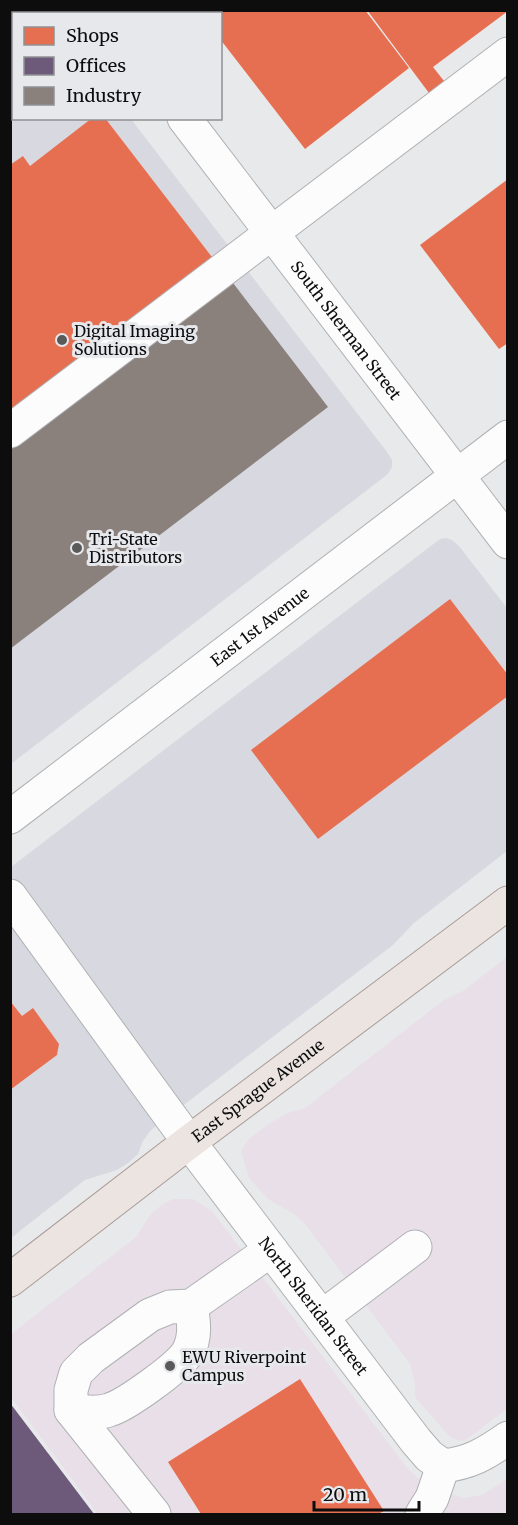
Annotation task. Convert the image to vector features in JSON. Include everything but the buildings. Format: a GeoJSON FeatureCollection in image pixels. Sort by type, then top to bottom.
{"type":"FeatureCollection","features":[{"type":"Feature","properties":{"kind":"main road","name":"East Sprague Avenue"},"geometry":{"type":"LineString","coordinates":[[10,1280],[507,903]]}},
{"type":"Feature","properties":{"kind":"street"},"geometry":{"type":"LineString","coordinates":[[10,431],[507,54]]}},
{"type":"Feature","properties":{"kind":"street","name":"South Sherman Street"},"geometry":{"type":"LineString","coordinates":[[186,120],[507,542]]}},
{"type":"Feature","properties":{"kind":"street","name":"East 1st Avenue"},"geometry":{"type":"LineString","coordinates":[[10,817],[507,437]]}},
{"type":"Feature","properties":{"kind":"street","name":"North Sheridan Street"},"geometry":{"type":"LineString","coordinates":[[10,896],[189,1142],[416,1441],[443,1467]]}},
{"type":"Feature","properties":{"kind":"street"},"geometry":{"type":"LineString","coordinates":[[322,1317],[415,1247]]}},
{"type":"Feature","properties":{"kind":"street"},"geometry":{"type":"LineString","coordinates":[[154,1515],[71,1410],[71,1390],[76,1373],[91,1358],[150,1315],[170,1307],[191,1306],[271,1250]]}},
{"type":"Feature","properties":{"kind":"street"},"geometry":{"type":"LineString","coordinates":[[71,1410],[106,1412],[123,1404],[168,1371],[187,1353],[195,1331],[191,1306]]}},
{"type":"Feature","properties":{"kind":"street"},"geometry":{"type":"LineString","coordinates":[[422,1515],[435,1491],[443,1467],[462,1464],[485,1454],[507,1438]]}},
{"type":"Feature","properties":{"kind":"shaded area"},"geometry":{"type":"Polygon","coordinates":[[[12,109],[12,120],[132,120],[392,460],[392,467],[388,474],[11,764],[10,110],[12,109]]]}},
{"type":"Feature","properties":{"kind":"shaded area"},"geometry":{"type":"Polygon","coordinates":[[[446,538],[459,546],[507,608],[507,851],[414,923],[393,945],[151,1130],[138,1154],[128,1163],[117,1170],[85,1180],[11,1238],[11,867],[432,545],[446,538]]]}},
{"type":"Feature","properties":{"kind":"shaded area"},"geometry":{"type":"Polygon","coordinates":[[[507,957],[507,1409],[467,1439],[460,1441],[450,1437],[415,1397],[415,1384],[410,1364],[305,1224],[294,1214],[268,1199],[249,1178],[241,1152],[248,1140],[267,1125],[288,1113],[305,1108],[444,1000],[463,991],[507,957]]]}},
{"type":"Feature","properties":{"kind":"shaded area","name":"EWU Riverpoint Campus"},"geometry":{"type":"Polygon","coordinates":[[[174,1199],[193,1199],[212,1211],[408,1469],[427,1486],[464,1498],[482,1495],[507,1479],[507,1514],[98,1514],[11,1397],[11,1334],[135,1238],[151,1214],[164,1203],[174,1199]]]}},
{"type":"Feature","properties":{"kind":"place","name":"Digital Imaging Solutions"},"geometry":{"type":"Point","coordinates":[62,340]}},
{"type":"Feature","properties":{"kind":"place","name":"Tri-State Distributors"},"geometry":{"type":"Point","coordinates":[77,548]}},
{"type":"Feature","properties":{"kind":"place","name":"EWU Riverpoint Campus"},"geometry":{"type":"Point","coordinates":[170,1366]}}]}
